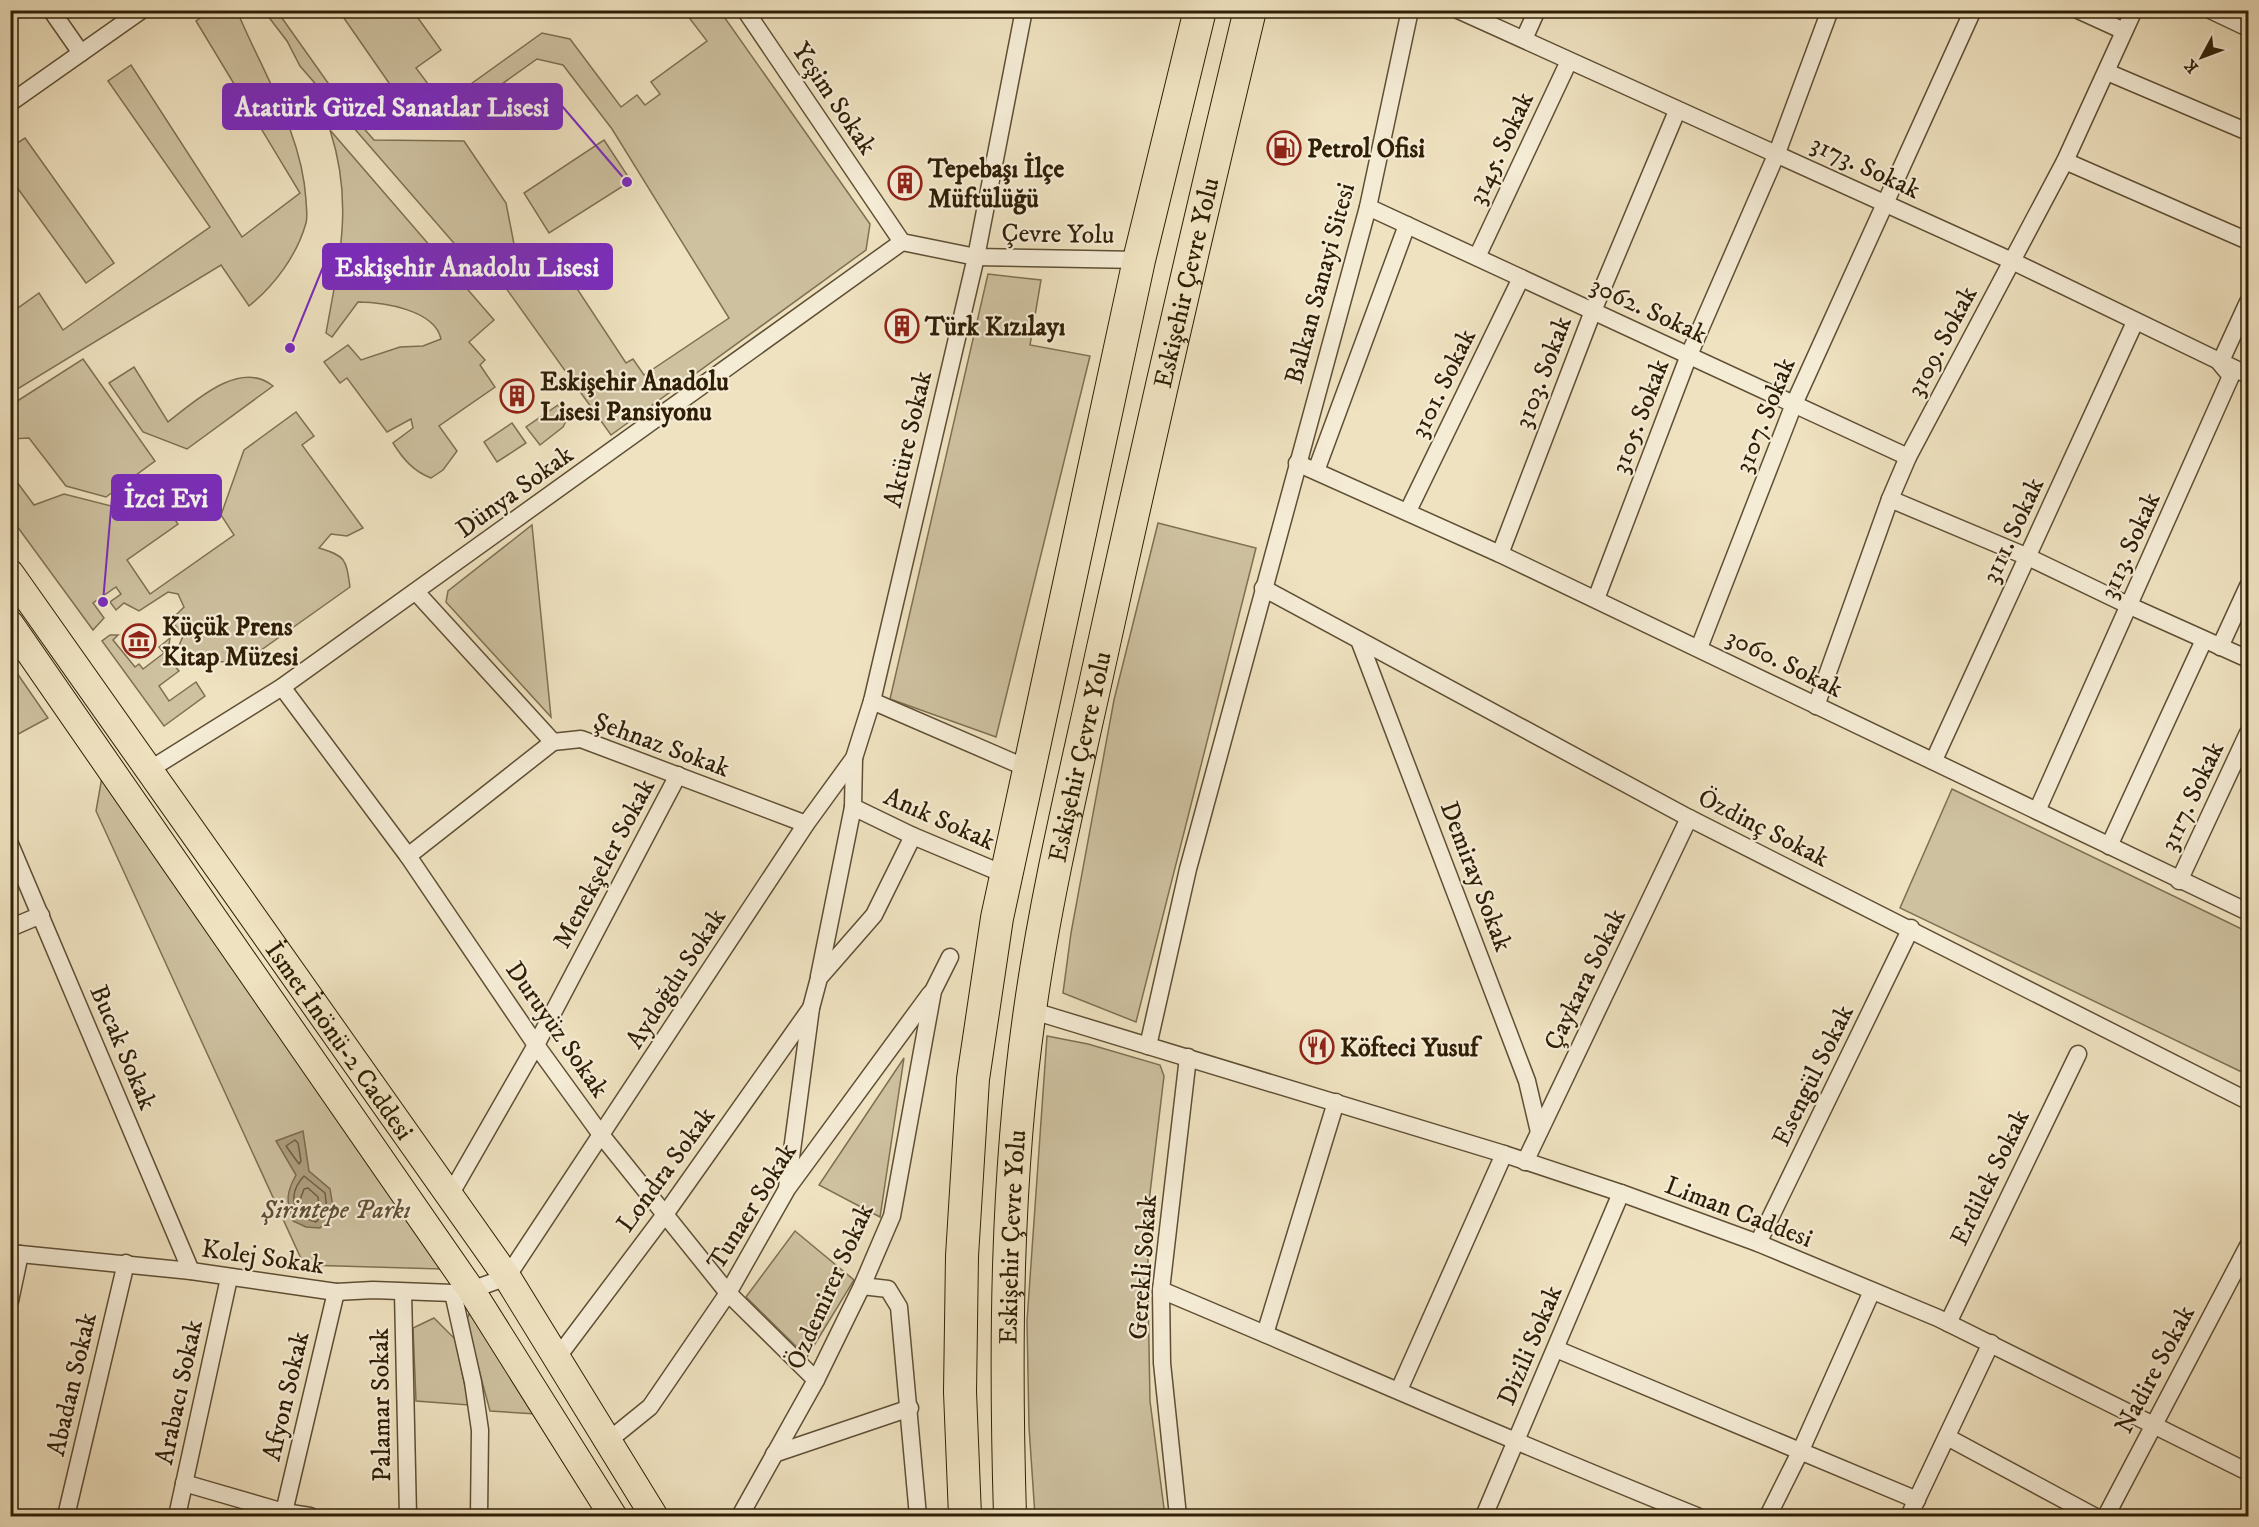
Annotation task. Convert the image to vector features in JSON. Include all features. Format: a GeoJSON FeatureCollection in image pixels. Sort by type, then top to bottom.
{"type":"FeatureCollection","features":[{"type":"Feature","properties":{"kind":"highway","name":"Eskişehir Çevre Yolu"},"geometry":{"type":"LineString","coordinates":[[965,1516],[960,1392],[962,1256],[973,1079],[1006,875],[1139,260],[1200,10]]}},
{"type":"Feature","properties":{"kind":"highway","name":"Eskişehir Çevre Yolu"},"geometry":{"type":"LineString","coordinates":[[1010,1516],[1006,1385],[1010,1252],[1020,1102],[1030,1010],[1051,888],[1130,527],[1250,10]]}},
{"type":"Feature","properties":{"kind":"main road","name":"İsmet İnönü-2 Caddesi"},"geometry":{"type":"LineString","coordinates":[[10,573],[507,1277],[654,1516]]}},
{"type":"Feature","properties":{"kind":"main road","name":"İsmet İnönü-2 Caddesi"},"geometry":{"type":"LineString","coordinates":[[10,624],[613,1516]]}},
{"type":"Feature","properties":{"kind":"street"},"geometry":{"type":"LineString","coordinates":[[51,10],[81,53]]}},
{"type":"Feature","properties":{"kind":"street"},"geometry":{"type":"LineString","coordinates":[[10,103],[142,10]]}},
{"type":"Feature","properties":{"kind":"street","name":"Yeşim Sokak"},"geometry":{"type":"LineString","coordinates":[[745,10],[902,242]]}},
{"type":"Feature","properties":{"kind":"street","name":"Aktüre Sokak"},"geometry":{"type":"LineString","coordinates":[[872,701],[976,257],[1023,10]]}},
{"type":"Feature","properties":{"kind":"street","name":"Balkan Sanayi Sitesi"},"geometry":{"type":"LineString","coordinates":[[1297,463],[1368,207],[1410,10]]}},
{"type":"Feature","properties":{"kind":"street","name":"3173. Sokak"},"geometry":{"type":"LineString","coordinates":[[1458,10],[2012,261],[2248,375]]}},
{"type":"Feature","properties":{"kind":"street"},"geometry":{"type":"LineString","coordinates":[[1524,39],[1537,10]]}},
{"type":"Feature","properties":{"kind":"street","name":"3105. Sokak"},"geometry":{"type":"LineString","coordinates":[[1596,599],[1689,355],[1777,153],[1830,10]]}},
{"type":"Feature","properties":{"kind":"street","name":"3107. Sokak"},"geometry":{"type":"LineString","coordinates":[[1699,648],[1794,404],[1973,10]]}},
{"type":"Feature","properties":{"kind":"street"},"geometry":{"type":"LineString","coordinates":[[2078,10],[2124,31]]}},
{"type":"Feature","properties":{"kind":"street","name":"3109. Sokak"},"geometry":{"type":"LineString","coordinates":[[1816,706],[1890,499],[1908,457],[2065,161],[2134,10]]}},
{"type":"Feature","properties":{"kind":"street"},"geometry":{"type":"LineString","coordinates":[[2210,10],[2248,28]]}},
{"type":"Feature","properties":{"kind":"street","name":"3145. Sokak"},"geometry":{"type":"LineString","coordinates":[[1477,257],[1569,61]]}},
{"type":"Feature","properties":{"kind":"street"},"geometry":{"type":"LineString","coordinates":[[2107,72],[2248,132]]}},
{"type":"Feature","properties":{"kind":"street","name":"3103. Sokak"},"geometry":{"type":"LineString","coordinates":[[1500,554],[1593,311],[1677,111]]}},
{"type":"Feature","properties":{"kind":"street"},"geometry":{"type":"LineString","coordinates":[[2065,161],[2248,241]]}},
{"type":"Feature","properties":{"kind":"street","name":"3062. Sokak"},"geometry":{"type":"LineString","coordinates":[[1368,207],[1908,457]]}},
{"type":"Feature","properties":{"kind":"street"},"geometry":{"type":"LineString","coordinates":[[1316,471],[1407,225]]}},
{"type":"Feature","properties":{"kind":"street"},"geometry":{"type":"LineString","coordinates":[[902,242],[976,257]]}},
{"type":"Feature","properties":{"kind":"street","name":"Dünya Sokak"},"geometry":{"type":"LineString","coordinates":[[149,770],[282,687],[417,593],[902,242]]}},
{"type":"Feature","properties":{"kind":"street","name":"Çevre Yolu"},"geometry":{"type":"LineString","coordinates":[[976,257],[1139,260]]}},
{"type":"Feature","properties":{"kind":"street","name":"3101. Sokak"},"geometry":{"type":"LineString","coordinates":[[1408,511],[1521,278]]}},
{"type":"Feature","properties":{"kind":"street"},"geometry":{"type":"LineString","coordinates":[[2220,363],[2248,302]]}},
{"type":"Feature","properties":{"kind":"street","name":"3111. Sokak"},"geometry":{"type":"LineString","coordinates":[[1934,760],[2135,322]]}},
{"type":"Feature","properties":{"kind":"street","name":"3113. Sokak"},"geometry":{"type":"LineString","coordinates":[[2037,811],[2231,376],[2220,363]]}},
{"type":"Feature","properties":{"kind":"street"},"geometry":{"type":"LineString","coordinates":[[1148,1046],[1188,869],[1297,463]]}},
{"type":"Feature","properties":{"kind":"street","name":"3060. Sokak"},"geometry":{"type":"LineString","coordinates":[[1297,463],[1408,511],[1596,599],[2248,912]]}},
{"type":"Feature","properties":{"kind":"street"},"geometry":{"type":"LineString","coordinates":[[1890,499],[2028,557],[2248,659]]}},
{"type":"Feature","properties":{"kind":"street"},"geometry":{"type":"LineString","coordinates":[[2220,647],[2248,586]]}},
{"type":"Feature","properties":{"kind":"street","name":"Özdinç Sokak"},"geometry":{"type":"LineString","coordinates":[[1263,588],[1689,818],[1911,928],[2248,1101]]}},
{"type":"Feature","properties":{"kind":"street","name":"Şehnaz Sokak"},"geometry":{"type":"LineString","coordinates":[[417,593],[553,742],[581,739],[806,824]]}},
{"type":"Feature","properties":{"kind":"street","name":"Demiray Sokak"},"geometry":{"type":"LineString","coordinates":[[1359,640],[1527,1081],[1539,1132]]}},
{"type":"Feature","properties":{"kind":"street"},"geometry":{"type":"LineString","coordinates":[[2109,846],[2204,640]]}},
{"type":"Feature","properties":{"kind":"street","name":"Duruyüz Sokak"},"geometry":{"type":"LineString","coordinates":[[282,687],[408,856],[536,1045],[602,1136],[728,1293],[816,1380]]}},
{"type":"Feature","properties":{"kind":"street"},"geometry":{"type":"LineString","coordinates":[[872,701],[1029,769]]}},
{"type":"Feature","properties":{"kind":"street","name":"Aydoğdu Sokak"},"geometry":{"type":"LineString","coordinates":[[507,1277],[806,824],[854,758],[872,701]]}},
{"type":"Feature","properties":{"kind":"street","name":"3117. Sokak"},"geometry":{"type":"LineString","coordinates":[[2179,880],[2248,733]]}},
{"type":"Feature","properties":{"kind":"street"},"geometry":{"type":"LineString","coordinates":[[408,856],[553,742]]}},
{"type":"Feature","properties":{"kind":"street"},"geometry":{"type":"LineString","coordinates":[[819,978],[853,807],[854,758]]}},
{"type":"Feature","properties":{"kind":"street","name":"Menekşeler Sokak"},"geometry":{"type":"LineString","coordinates":[[450,1195],[536,1045],[678,776]]}},
{"type":"Feature","properties":{"kind":"street","name":"Anık Sokak"},"geometry":{"type":"LineString","coordinates":[[853,807],[913,836],[1006,875]]}},
{"type":"Feature","properties":{"kind":"street","name":"Çaykara Sokak"},"geometry":{"type":"LineString","coordinates":[[1525,1162],[1689,818]]}},
{"type":"Feature","properties":{"kind":"street","name":"Londra Sokak"},"geometry":{"type":"LineString","coordinates":[[787,1189],[811,1008],[819,978],[874,915],[913,836]]}},
{"type":"Feature","properties":{"kind":"street","name":"Bucak Sokak"},"geometry":{"type":"LineString","coordinates":[[10,844],[191,1271]]}},
{"type":"Feature","properties":{"kind":"street"},"geometry":{"type":"LineString","coordinates":[[10,928],[41,915]]}},
{"type":"Feature","properties":{"kind":"street","name":"Esengül Sokak"},"geometry":{"type":"LineString","coordinates":[[1758,1244],[1911,928]]}},
{"type":"Feature","properties":{"kind":"street","name":"Özdemirer Sokak"},"geometry":{"type":"LineString","coordinates":[[740,1516],[816,1380],[862,1286],[892,1216],[933,991],[950,957]]}},
{"type":"Feature","properties":{"kind":"street","name":"Tunaer Sokak"},"geometry":{"type":"LineString","coordinates":[[608,1441],[650,1407],[728,1293],[787,1189],[933,991]]}},
{"type":"Feature","properties":{"kind":"street","name":"Londra Sokak"},"geometry":{"type":"LineString","coordinates":[[557,1358],[666,1213],[811,1008]]}},
{"type":"Feature","properties":{"kind":"street","name":"Liman Caddesi"},"geometry":{"type":"LineString","coordinates":[[1030,1010],[1504,1154],[1621,1193],[1758,1244],[1991,1343],[2248,1472]]}},
{"type":"Feature","properties":{"kind":"street","name":"Erdilek Sokak"},"geometry":{"type":"LineString","coordinates":[[1948,1323],[2078,1054]]}},
{"type":"Feature","properties":{"kind":"street","name":"Gerekli Sokak"},"geometry":{"type":"LineString","coordinates":[[1178,1516],[1162,1363],[1161,1290],[1188,1057]]}},
{"type":"Feature","properties":{"kind":"street"},"geometry":{"type":"LineString","coordinates":[[1265,1334],[1336,1102]]}},
{"type":"Feature","properties":{"kind":"street"},"geometry":{"type":"LineString","coordinates":[[1399,1390],[1504,1154]]}},
{"type":"Feature","properties":{"kind":"street","name":"Dizili Sokak"},"geometry":{"type":"LineString","coordinates":[[1484,1516],[1621,1193]]}},
{"type":"Feature","properties":{"kind":"street","name":"Nadire Sokak"},"geometry":{"type":"LineString","coordinates":[[2106,1516],[2248,1246]]}},
{"type":"Feature","properties":{"kind":"street"},"geometry":{"type":"LineString","coordinates":[[10,1301],[15,1254]]}},
{"type":"Feature","properties":{"kind":"street","name":"Kolej Sokak"},"geometry":{"type":"LineString","coordinates":[[15,1254],[126,1263],[336,1292],[373,1290],[462,1292],[507,1277]]}},
{"type":"Feature","properties":{"kind":"street","name":"Abadan Sokak"},"geometry":{"type":"LineString","coordinates":[[66,1516],[126,1263]]}},
{"type":"Feature","properties":{"kind":"street","name":"Arabacı Sokak"},"geometry":{"type":"LineString","coordinates":[[177,1516],[229,1278]]}},
{"type":"Feature","properties":{"kind":"street"},"geometry":{"type":"LineString","coordinates":[[862,1286],[888,1289],[899,1307],[910,1408],[918,1516]]}},
{"type":"Feature","properties":{"kind":"street"},"geometry":{"type":"LineString","coordinates":[[1161,1290],[1399,1390],[1514,1443],[1697,1516]]}},
{"type":"Feature","properties":{"kind":"street"},"geometry":{"type":"LineString","coordinates":[[1768,1516],[1801,1450],[1872,1291]]}},
{"type":"Feature","properties":{"kind":"street","name":"Afyon Sokak"},"geometry":{"type":"LineString","coordinates":[[284,1512],[336,1292]]}},
{"type":"Feature","properties":{"kind":"street","name":"Palamar Sokak"},"geometry":{"type":"LineString","coordinates":[[403,1292],[408,1516]]}},
{"type":"Feature","properties":{"kind":"street"},"geometry":{"type":"LineString","coordinates":[[462,1292],[480,1430],[479,1516]]}},
{"type":"Feature","properties":{"kind":"street"},"geometry":{"type":"LineString","coordinates":[[1556,1349],[1801,1450],[1912,1512],[1991,1343]]}},
{"type":"Feature","properties":{"kind":"street"},"geometry":{"type":"LineString","coordinates":[[774,1454],[910,1408]]}},
{"type":"Feature","properties":{"kind":"street"},"geometry":{"type":"LineString","coordinates":[[1947,1437],[2094,1516]]}},
{"type":"Feature","properties":{"kind":"street"},"geometry":{"type":"LineString","coordinates":[[184,1484],[284,1512],[310,1516]]}},
{"type":"Feature","properties":{"kind":"green space"},"geometry":{"type":"Polygon","coordinates":[[[211,11],[237,11],[289,127],[303,175],[307,214],[297,247],[284,269],[268,289],[249,306],[221,265],[11,393],[11,313],[39,293],[63,330],[210,227],[108,81],[131,65],[242,237],[300,193],[196,21],[211,11]]]}},
{"type":"Feature","properties":{"kind":"green space"},"geometry":{"type":"Polygon","coordinates":[[[264,11],[277,11],[345,107],[374,140],[464,141],[506,203],[514,244],[536,244],[563,282],[570,278],[626,363],[633,359],[644,375],[729,318],[612,129],[563,65],[537,59],[450,121],[414,119],[339,11],[413,11],[441,50],[416,68],[443,104],[542,33],[570,39],[621,107],[637,95],[645,105],[660,94],[651,82],[707,41],[684,11],[720,11],[870,224],[866,250],[611,435],[498,277],[479,272],[300,66],[287,41],[264,11]]]}},
{"type":"Feature","properties":{"kind":"green space"},"geometry":{"type":"Polygon","coordinates":[[[330,130],[494,320],[469,342],[485,360],[480,365],[495,387],[439,426],[457,451],[443,470],[431,478],[409,464],[393,443],[413,428],[411,419],[387,432],[347,378],[340,383],[324,362],[348,345],[361,360],[400,347],[423,346],[441,339],[437,329],[419,315],[394,306],[368,302],[358,302],[332,337],[326,333],[339,256],[343,208],[337,157],[330,130]]]}},
{"type":"Feature","properties":{"kind":"green space"},"geometry":{"type":"Polygon","coordinates":[[[25,138],[114,263],[86,283],[16,186],[11,189],[11,147],[25,138]]]}},
{"type":"Feature","properties":{"kind":"green space"},"geometry":{"type":"Polygon","coordinates":[[[604,140],[631,181],[549,233],[524,193],[604,140]]]}},
{"type":"Feature","properties":{"kind":"green space"},"geometry":{"type":"Polygon","coordinates":[[[988,274],[1041,280],[1030,345],[1090,356],[996,737],[890,699],[988,274]]]}},
{"type":"Feature","properties":{"kind":"green space"},"geometry":{"type":"Polygon","coordinates":[[[83,359],[155,461],[106,497],[66,486],[29,438],[11,439],[11,405],[83,359]]]}},
{"type":"Feature","properties":{"kind":"green space"},"geometry":{"type":"Polygon","coordinates":[[[134,367],[168,422],[204,394],[232,380],[246,377],[260,379],[273,386],[187,449],[143,432],[109,383],[134,367]]]}},
{"type":"Feature","properties":{"kind":"green space"},"geometry":{"type":"Polygon","coordinates":[[[558,405],[567,419],[563,427],[540,445],[526,427],[558,405]]]}},
{"type":"Feature","properties":{"kind":"green space"},"geometry":{"type":"Polygon","coordinates":[[[296,412],[314,436],[302,445],[363,528],[347,536],[331,534],[319,548],[340,556],[346,564],[350,587],[250,658],[239,663],[211,661],[203,664],[178,648],[183,636],[171,620],[184,607],[178,594],[168,592],[139,611],[124,603],[116,610],[110,602],[121,594],[116,587],[93,603],[104,618],[93,630],[11,518],[11,474],[34,505],[64,494],[111,506],[138,484],[157,509],[164,505],[178,524],[127,560],[150,594],[234,535],[221,515],[244,450],[296,412]]]}},
{"type":"Feature","properties":{"kind":"green space"},"geometry":{"type":"Polygon","coordinates":[[[512,423],[526,443],[497,462],[484,442],[512,423]]]}},
{"type":"Feature","properties":{"kind":"green space"},"geometry":{"type":"Polygon","coordinates":[[[1158,523],[1256,548],[1136,1022],[1063,993],[1071,933],[1114,700],[1158,523]]]}},
{"type":"Feature","properties":{"kind":"green space"},"geometry":{"type":"Polygon","coordinates":[[[532,525],[551,717],[446,602],[448,591],[532,525]]]}},
{"type":"Feature","properties":{"kind":"green space"},"geometry":{"type":"Polygon","coordinates":[[[110,635],[118,635],[113,640],[135,667],[139,664],[143,669],[164,653],[159,647],[170,638],[167,657],[179,671],[159,686],[169,701],[196,682],[205,696],[164,726],[102,641],[110,635]]]}},
{"type":"Feature","properties":{"kind":"green space"},"geometry":{"type":"Polygon","coordinates":[[[10,663],[48,718],[11,738],[10,738],[10,663]]]}},
{"type":"Feature","properties":{"kind":"green space","name":"Şirintepe Parkı"},"geometry":{"type":"Polygon","coordinates":[[[102,777],[441,1269],[304,1265],[96,811],[102,777]]]}},
{"type":"Feature","properties":{"kind":"green space"},"geometry":{"type":"Polygon","coordinates":[[[1952,789],[2248,932],[2248,1075],[1900,908],[1952,789]]]}},
{"type":"Feature","properties":{"kind":"green space"},"geometry":{"type":"Polygon","coordinates":[[[1047,1036],[1088,1044],[1160,1065],[1164,1076],[1148,1210],[1148,1291],[1150,1401],[1165,1516],[1035,1516],[1029,1427],[1027,1321],[1047,1036]]]}},
{"type":"Feature","properties":{"kind":"green space"},"geometry":{"type":"Polygon","coordinates":[[[904,1058],[880,1217],[819,1185],[904,1058]]]}},
{"type":"Feature","properties":{"kind":"green space"},"geometry":{"type":"Polygon","coordinates":[[[795,1231],[854,1280],[807,1357],[746,1297],[795,1231]]]}},
{"type":"Feature","properties":{"kind":"green space"},"geometry":{"type":"Polygon","coordinates":[[[469,1314],[489,1331],[536,1414],[490,1411],[466,1322],[469,1314]]]}},
{"type":"Feature","properties":{"kind":"green space"},"geometry":{"type":"Polygon","coordinates":[[[434,1318],[455,1339],[469,1405],[416,1401],[413,1328],[434,1318]]]}},
{"type":"Feature","properties":{"kind":"water"},"geometry":{"type":"Polygon","coordinates":[[[303,1131],[309,1171],[330,1189],[334,1213],[320,1228],[306,1227],[293,1221],[288,1197],[296,1175],[276,1141],[303,1131]]]}},
{"type":"Feature","properties":{"kind":"place","name":"Petrol Ofisi"},"geometry":{"type":"Point","coordinates":[1284,148]}},
{"type":"Feature","properties":{"kind":"place","name":"Atatürk Güzel Sanatlar Lisesi"},"geometry":{"type":"Point","coordinates":[627,182]}},
{"type":"Feature","properties":{"kind":"place","name":"Tepebaşı İlçe Müftülüğü"},"geometry":{"type":"Point","coordinates":[905,183]}},
{"type":"Feature","properties":{"kind":"place","name":"Türk Kızılayı"},"geometry":{"type":"Point","coordinates":[902,326]}},
{"type":"Feature","properties":{"kind":"place","name":"Eskişehir Anadolu Lisesi"},"geometry":{"type":"Point","coordinates":[290,348]}},
{"type":"Feature","properties":{"kind":"place","name":"Eskişehir Anadolu Lisesi Pansiyonu"},"geometry":{"type":"Point","coordinates":[517,396]}},
{"type":"Feature","properties":{"kind":"place","name":"İzci Evi"},"geometry":{"type":"Point","coordinates":[103,602]}},
{"type":"Feature","properties":{"kind":"place","name":"Küçük Prens Kitap Müzesi"},"geometry":{"type":"Point","coordinates":[139,641]}},
{"type":"Feature","properties":{"kind":"place","name":"Köfteci Yusuf"},"geometry":{"type":"Point","coordinates":[1317,1047]}}]}
